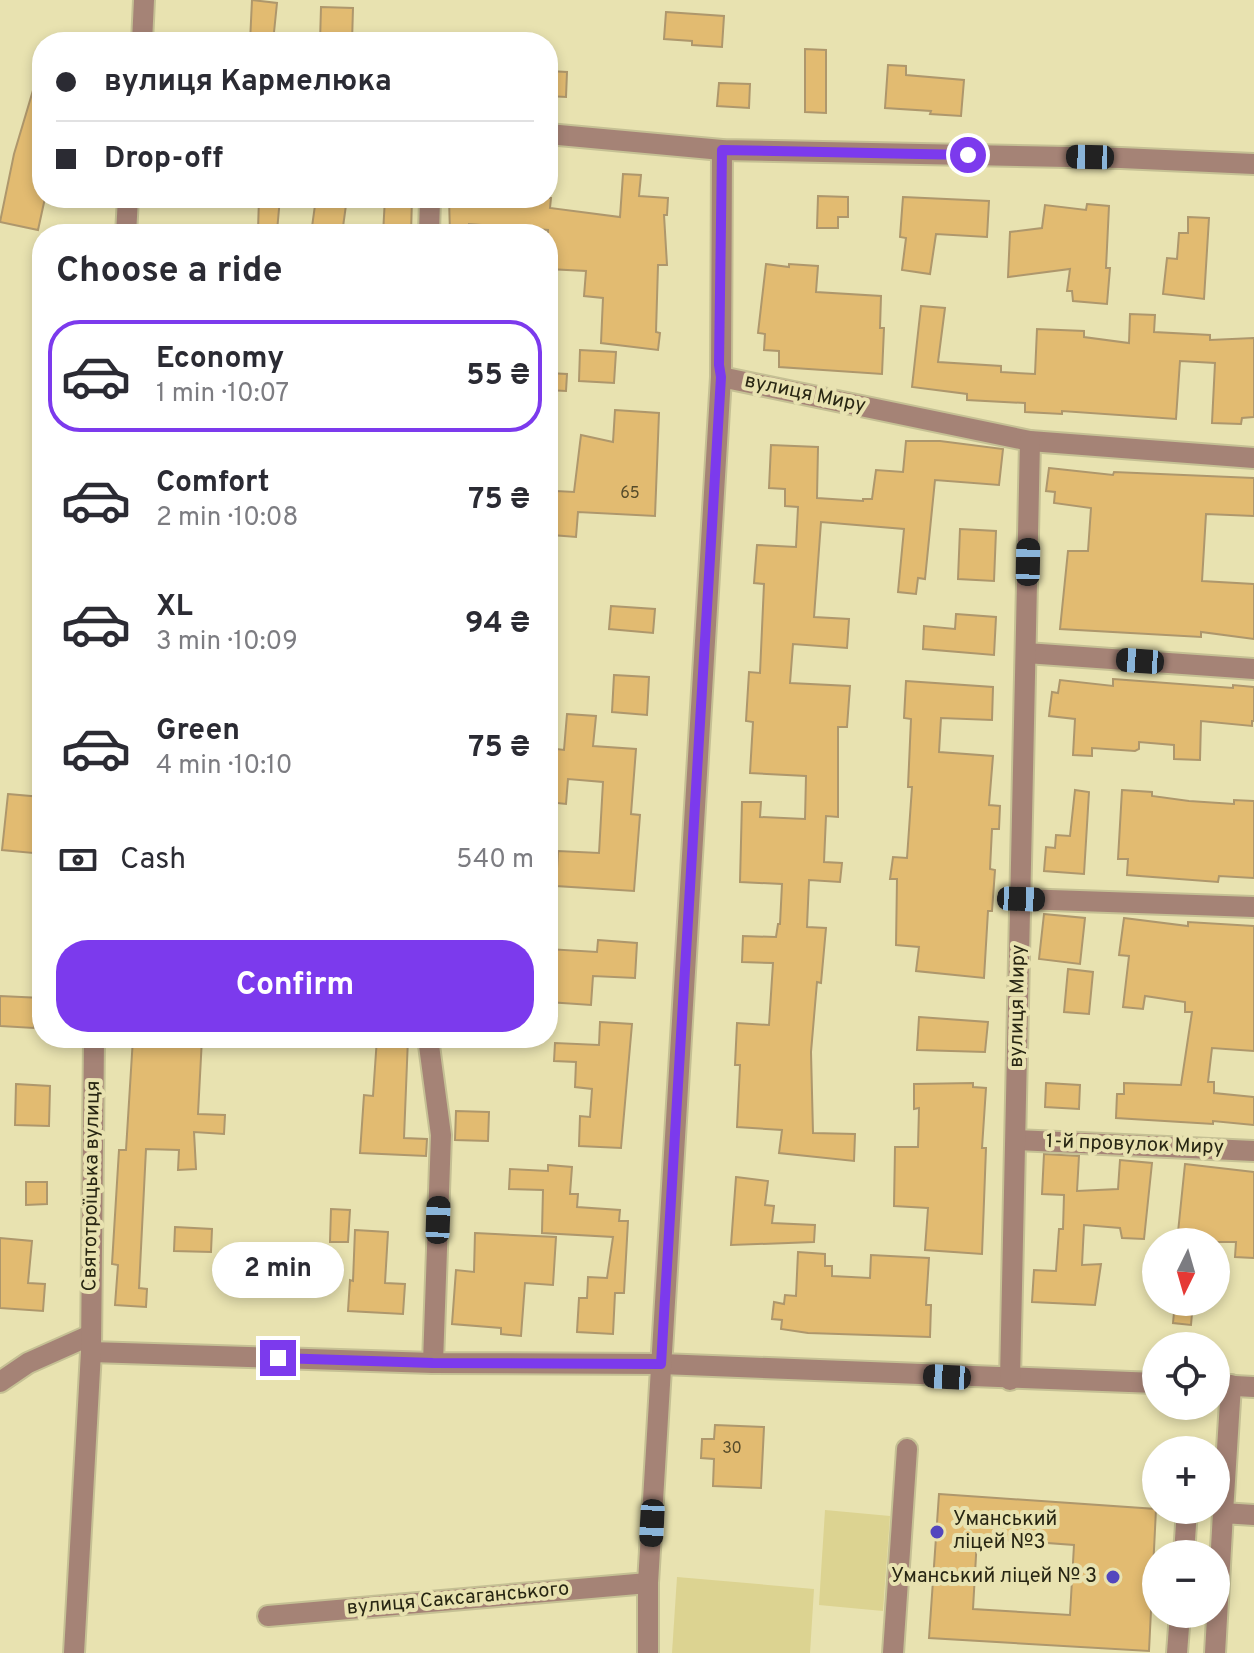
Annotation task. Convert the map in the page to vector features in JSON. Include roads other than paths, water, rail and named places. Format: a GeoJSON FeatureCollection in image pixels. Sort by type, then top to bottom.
{"type":"FeatureCollection","features":[{"type":"Feature","properties":{"kind":"street"},"geometry":{"type":"LineString","coordinates":[[142,32],[144,0]]}},
{"type":"Feature","properties":{"kind":"street"},"geometry":{"type":"LineString","coordinates":[[558,135],[722,150],[1121,158],[1254,164]]}},
{"type":"Feature","properties":{"kind":"street"},"geometry":{"type":"LineString","coordinates":[[648,1653],[648,1583],[721,377],[722,150]]}},
{"type":"Feature","properties":{"kind":"street","name":"вулиця Миру"},"geometry":{"type":"LineString","coordinates":[[721,377],[1030,441],[1254,458]]}},
{"type":"Feature","properties":{"kind":"street","name":"вулиця Миру"},"geometry":{"type":"LineString","coordinates":[[1010,1380],[1030,441]]}},
{"type":"Feature","properties":{"kind":"street"},"geometry":{"type":"LineString","coordinates":[[1026,653],[1254,669]]}},
{"type":"Feature","properties":{"kind":"street"},"geometry":{"type":"LineString","coordinates":[[1021,899],[1254,907]]}},
{"type":"Feature","properties":{"kind":"street","name":"Святотроїцька вулиця"},"geometry":{"type":"LineString","coordinates":[[74,1653],[91,1344],[94,1048]]}},
{"type":"Feature","properties":{"kind":"street"},"geometry":{"type":"LineString","coordinates":[[429,1048],[441,1135],[433,1363]]}},
{"type":"Feature","properties":{"kind":"street","name":"1-й провулок Миру"},"geometry":{"type":"LineString","coordinates":[[1016,1140],[1254,1151]]}},
{"type":"Feature","properties":{"kind":"street"},"geometry":{"type":"LineString","coordinates":[[0,1382],[28,1363],[91,1344],[433,1363],[661,1364],[1010,1380],[1142,1383]]}},
{"type":"Feature","properties":{"kind":"street"},"geometry":{"type":"LineString","coordinates":[[1230,1385],[1254,1387]]}},
{"type":"Feature","properties":{"kind":"street"},"geometry":{"type":"LineString","coordinates":[[893,1653],[907,1449]]}},
{"type":"Feature","properties":{"kind":"street"},"geometry":{"type":"LineString","coordinates":[[1230,1513],[1254,1515]]}},
{"type":"Feature","properties":{"kind":"street"},"geometry":{"type":"LineString","coordinates":[[1215,1653],[1222,1524]]}},
{"type":"Feature","properties":{"kind":"street","name":"вулиця Саксаганського"},"geometry":{"type":"LineString","coordinates":[[268,1616],[648,1583]]}},
{"type":"Feature","properties":{"kind":"street"},"geometry":{"type":"LineString","coordinates":[[1177,1653],[1179,1628]]}},
{"type":"Feature","properties":{"kind":"place","name":"Уманський ліцей №3"},"geometry":{"type":"Point","coordinates":[937,1532]}},
{"type":"Feature","properties":{"kind":"place","name":"Уманський ліцей № 3"},"geometry":{"type":"Point","coordinates":[1113,1577]}}]}
